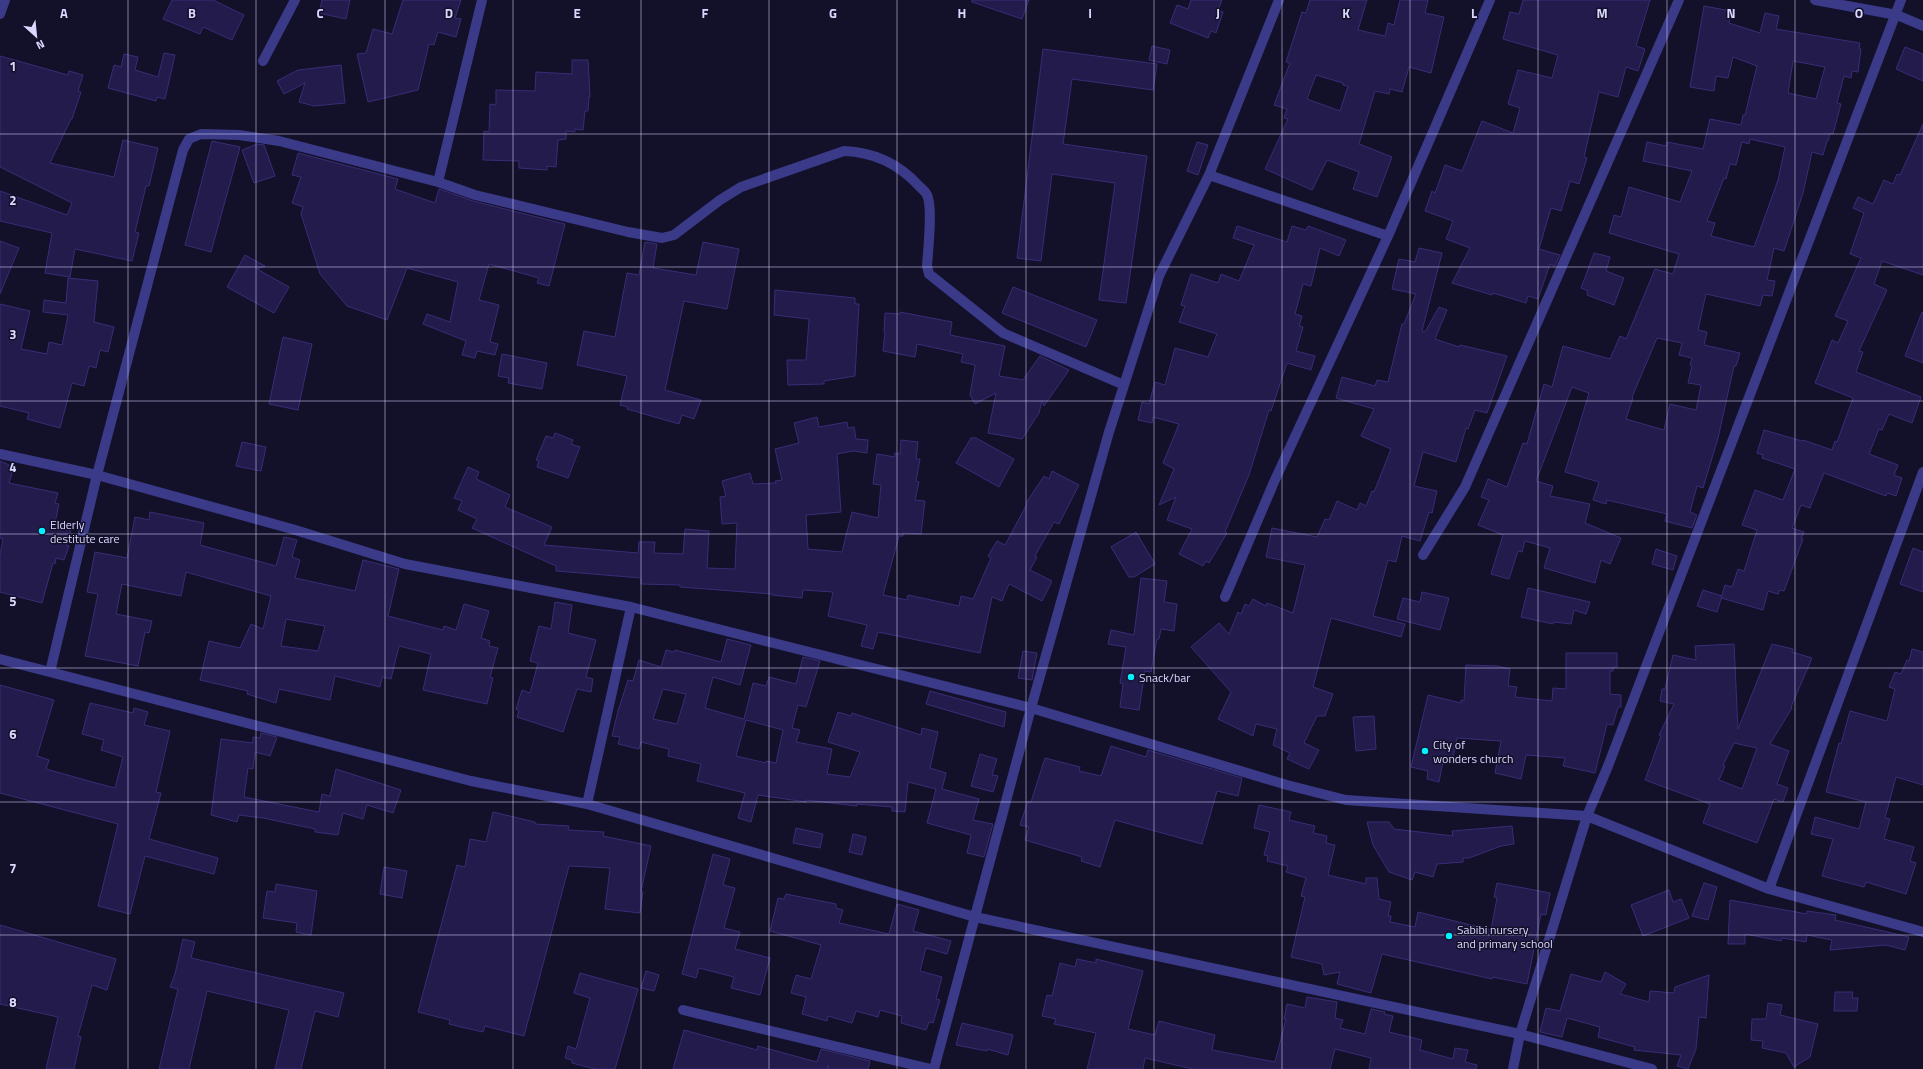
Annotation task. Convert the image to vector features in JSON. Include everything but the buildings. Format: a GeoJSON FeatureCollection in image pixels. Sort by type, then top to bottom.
{"type":"FeatureCollection","features":[{"type":"Feature","properties":{"kind":"street"},"geometry":{"type":"LineString","coordinates":[[0,14],[5,0]]}},
{"type":"Feature","properties":{"kind":"street"},"geometry":{"type":"LineString","coordinates":[[263,61],[295,0]]}},
{"type":"Feature","properties":{"kind":"street"},"geometry":{"type":"LineString","coordinates":[[438,182],[482,0]]}},
{"type":"Feature","properties":{"kind":"street"},"geometry":{"type":"LineString","coordinates":[[934,1069],[1031,708],[1124,384],[1160,276],[1209,175],[1279,0]]}},
{"type":"Feature","properties":{"kind":"street"},"geometry":{"type":"LineString","coordinates":[[1225,597],[1274,482],[1388,236],[1490,0]]}},
{"type":"Feature","properties":{"kind":"street"},"geometry":{"type":"LineString","coordinates":[[1423,555],[1465,487],[1679,0]]}},
{"type":"Feature","properties":{"kind":"street"},"geometry":{"type":"LineString","coordinates":[[1814,0],[1897,15],[1923,26]]}},
{"type":"Feature","properties":{"kind":"street"},"geometry":{"type":"LineString","coordinates":[[1513,1069],[1520,1034],[1587,816],[1611,758],[1902,0]]}},
{"type":"Feature","properties":{"kind":"street"},"geometry":{"type":"LineString","coordinates":[[50,672],[97,475],[183,150],[189,139],[201,134],[239,135],[279,141],[438,182],[475,195],[628,232],[662,238],[674,235],[720,200],[741,187],[844,151],[860,152],[893,163],[910,176],[928,195],[930,207],[927,266],[929,274],[1003,333],[1124,384]]}},
{"type":"Feature","properties":{"kind":"street"},"geometry":{"type":"LineString","coordinates":[[1209,175],[1388,236]]}},
{"type":"Feature","properties":{"kind":"street"},"geometry":{"type":"LineString","coordinates":[[0,454],[97,475],[292,528],[405,564],[632,607],[1031,708],[1280,783],[1346,800],[1587,816],[1769,889],[1923,932]]}},
{"type":"Feature","properties":{"kind":"street"},"geometry":{"type":"LineString","coordinates":[[1769,889],[1923,472]]}},
{"type":"Feature","properties":{"kind":"street"},"geometry":{"type":"LineString","coordinates":[[586,804],[632,607]]}},
{"type":"Feature","properties":{"kind":"street"},"geometry":{"type":"LineString","coordinates":[[0,659],[471,781],[586,804],[975,917],[1520,1034],[1652,1069]]}},
{"type":"Feature","properties":{"kind":"street"},"geometry":{"type":"LineString","coordinates":[[683,1010],[931,1069]]}},
{"type":"Feature","properties":{"kind":"place","name":"Elderly destitute care"},"geometry":{"type":"Point","coordinates":[42,531]}},
{"type":"Feature","properties":{"kind":"place","name":"Snack/bar"},"geometry":{"type":"Point","coordinates":[1131,677]}},
{"type":"Feature","properties":{"kind":"place","name":"City of wonders church"},"geometry":{"type":"Point","coordinates":[1425,751]}},
{"type":"Feature","properties":{"kind":"place","name":"Sabibi nursery and primary school"},"geometry":{"type":"Point","coordinates":[1449,936]}}]}
